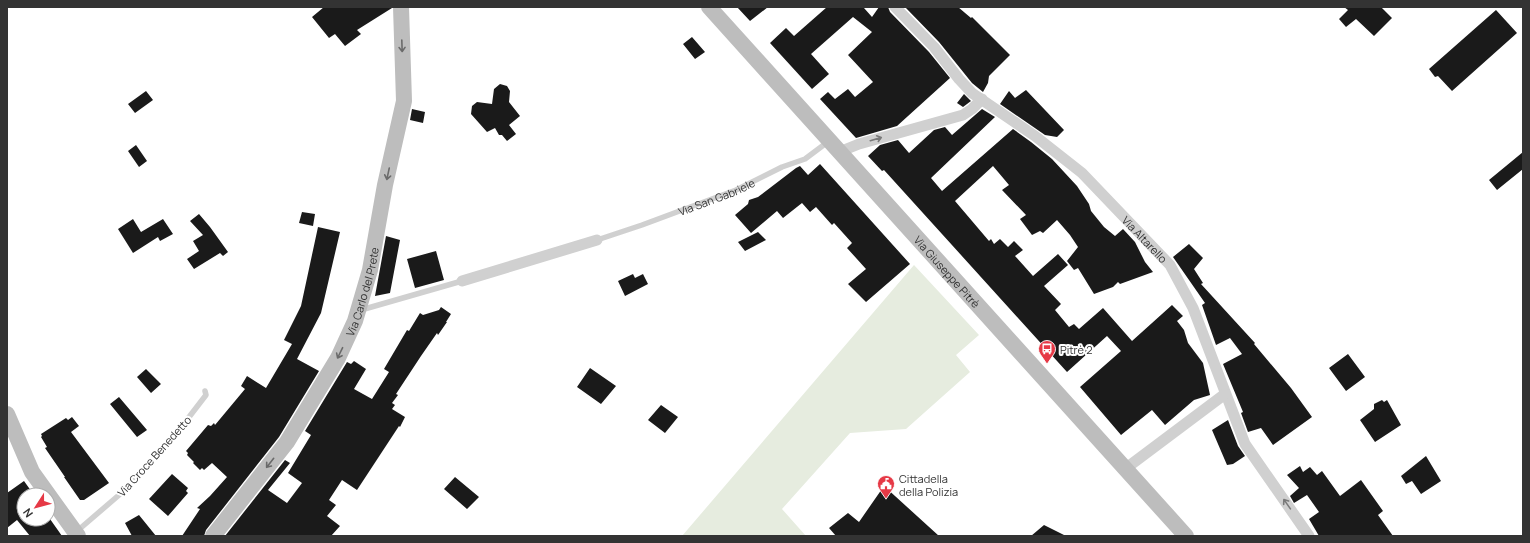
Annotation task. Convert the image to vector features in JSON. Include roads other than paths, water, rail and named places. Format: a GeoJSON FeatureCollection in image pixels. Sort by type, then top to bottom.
{"type":"FeatureCollection","features":[{"type":"Feature","properties":{"kind":"street","name":"Via Carlo del Prete"},"geometry":{"type":"LineString","coordinates":[[213,536],[287,442],[338,358],[356,321],[370,270],[385,185],[404,102],[401,7]]}},
{"type":"Feature","properties":{"kind":"street","name":"Via Giuseppe Pitrè"},"geometry":{"type":"LineString","coordinates":[[709,7],[1186,536]]}},
{"type":"Feature","properties":{"kind":"street","name":"Via Altarello"},"geometry":{"type":"LineString","coordinates":[[895,7],[934,47],[972,93],[1035,136],[1082,173],[1170,266],[1193,308],[1245,444],[1309,536]]}},
{"type":"Feature","properties":{"kind":"street","name":"Via San Gabriele"},"geometry":{"type":"LineString","coordinates":[[834,147],[859,144],[963,114],[972,109],[982,99]]}},
{"type":"Feature","properties":{"kind":"street"},"geometry":{"type":"LineString","coordinates":[[462,281],[597,240]]}},
{"type":"Feature","properties":{"kind":"street"},"geometry":{"type":"LineString","coordinates":[[1125,469],[1225,394]]}},
{"type":"Feature","properties":{"kind":"street"},"geometry":{"type":"LineString","coordinates":[[7,414],[32,472],[77,534]]}},
{"type":"Feature","properties":{"kind":"lane","name":"Via San Gabriele"},"geometry":{"type":"LineString","coordinates":[[597,240],[736,190],[782,167],[834,147]]}},
{"type":"Feature","properties":{"kind":"lane"},"geometry":{"type":"LineString","coordinates":[[358,311],[462,281]]}},
{"type":"Feature","properties":{"kind":"lane","name":"Via Croce Benedetto"},"geometry":{"type":"LineString","coordinates":[[77,534],[126,489],[176,434],[206,395],[205,391]]}},
{"type":"Feature","properties":{"kind":"place","name":"Pitrè 2"},"geometry":{"type":"Point","coordinates":[1047,364]}},
{"type":"Feature","properties":{"kind":"place","name":"Cittadella della Polizia"},"geometry":{"type":"Point","coordinates":[886,499]}}]}
